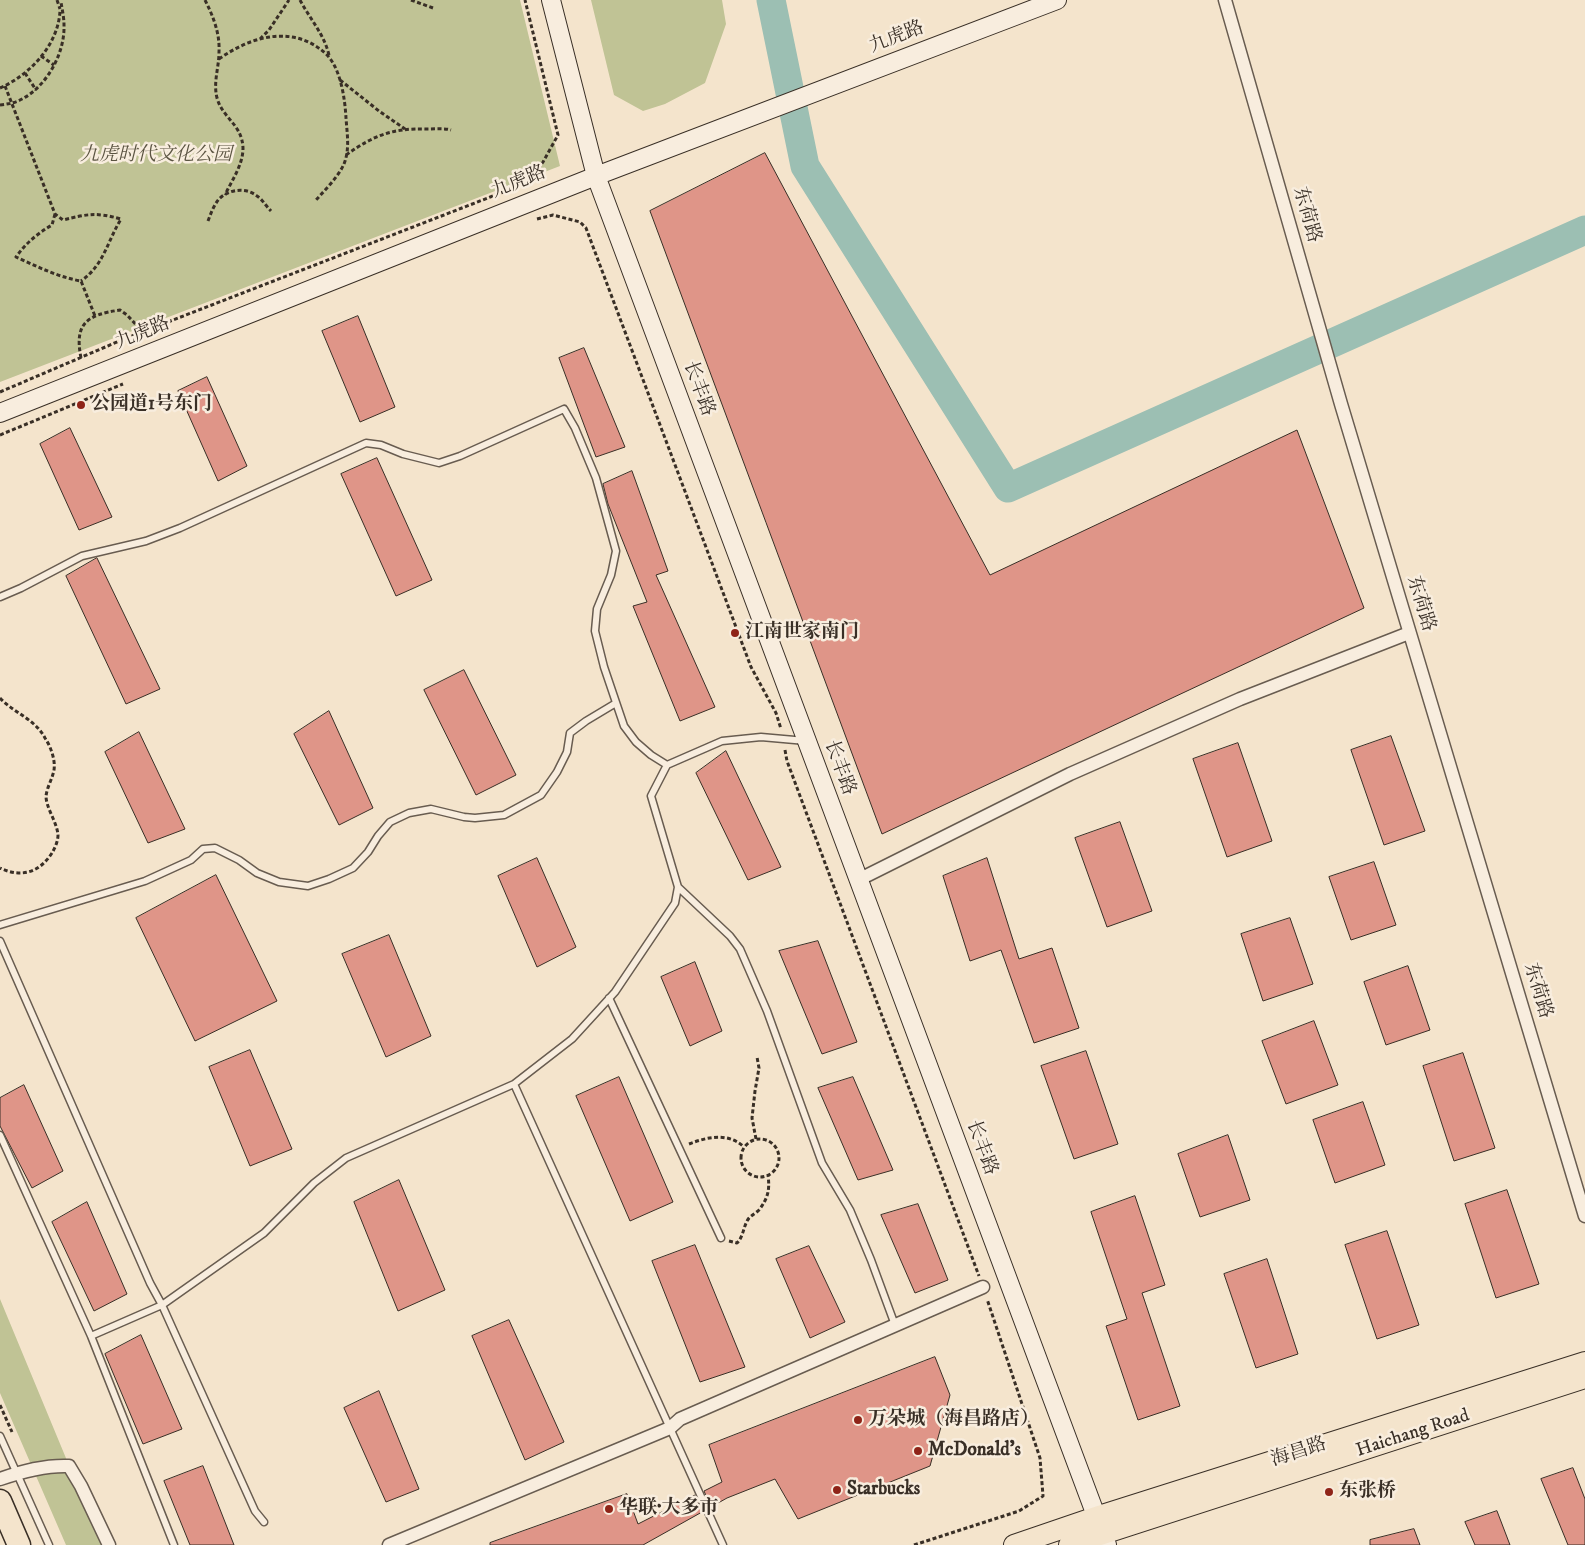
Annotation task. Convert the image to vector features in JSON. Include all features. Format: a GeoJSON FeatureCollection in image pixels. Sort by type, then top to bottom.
{"type":"FeatureCollection","features":[{"type":"Feature","properties":{"kind":"highway"},"geometry":{"type":"LineString","coordinates":[[0,1501],[19,1545]]}},
{"type":"Feature","properties":{"kind":"main road","name":"海昌路"},"geometry":{"type":"LineString","coordinates":[[1014,1545],[1102,1532],[1585,1362]]}},
{"type":"Feature","properties":{"kind":"main road","name":"Haichang Road"},"geometry":{"type":"LineString","coordinates":[[1069,1545],[1102,1532],[1585,1378]]}},
{"type":"Feature","properties":{"kind":"street","name":"长丰路"},"geometry":{"type":"LineString","coordinates":[[551,0],[596,176],[1102,1532]]}},
{"type":"Feature","properties":{"kind":"street","name":"九虎路"},"geometry":{"type":"LineString","coordinates":[[0,413],[596,176],[1057,0]]}},
{"type":"Feature","properties":{"kind":"street","name":"东荷路"},"geometry":{"type":"LineString","coordinates":[[1225,0],[1340,404],[1585,1216]]}},
{"type":"Feature","properties":{"kind":"street"},"geometry":{"type":"LineString","coordinates":[[858,880],[1070,774],[1240,699],[1410,633]]}},
{"type":"Feature","properties":{"kind":"street"},"geometry":{"type":"LineString","coordinates":[[389,1545],[670,1428],[680,1419],[983,1287]]}},
{"type":"Feature","properties":{"kind":"street"},"geometry":{"type":"LineString","coordinates":[[0,1479],[50,1465],[69,1466],[81,1486],[109,1545]]}},
{"type":"Feature","properties":{"kind":"lane"},"geometry":{"type":"LineString","coordinates":[[0,596],[21,588],[82,556],[146,541],[180,528],[366,443],[381,445],[403,454],[439,464],[564,409],[576,428],[596,478],[616,551],[611,575],[597,609],[596,631],[604,667],[624,726],[636,742],[667,765]]}},
{"type":"Feature","properties":{"kind":"lane"},"geometry":{"type":"LineString","coordinates":[[0,925],[145,881],[191,860],[203,850],[216,848],[239,860],[257,874],[279,882],[308,886],[329,879],[353,868],[368,852],[390,822],[409,813],[431,810],[475,818],[504,815],[541,795],[557,772],[567,752],[570,734],[586,721],[616,703]]}},
{"type":"Feature","properties":{"kind":"lane"},"geometry":{"type":"LineString","coordinates":[[91,1336],[162,1305],[264,1233],[314,1183],[346,1158],[514,1084],[572,1039],[609,998],[675,903],[678,887],[651,796],[667,765],[722,741],[761,737],[807,741]]}},
{"type":"Feature","properties":{"kind":"lane"},"geometry":{"type":"LineString","coordinates":[[678,887],[730,936],[740,949],[767,1011],[822,1164],[850,1210],[895,1325]]}},
{"type":"Feature","properties":{"kind":"lane"},"geometry":{"type":"LineString","coordinates":[[0,941],[150,1283],[162,1305],[255,1511],[264,1522]]}},
{"type":"Feature","properties":{"kind":"lane"},"geometry":{"type":"LineString","coordinates":[[609,998],[721,1238]]}},
{"type":"Feature","properties":{"kind":"lane"},"geometry":{"type":"LineString","coordinates":[[514,1084],[723,1545]]}},
{"type":"Feature","properties":{"kind":"lane"},"geometry":{"type":"LineString","coordinates":[[0,1136],[91,1336],[174,1545]]}},
{"type":"Feature","properties":{"kind":"lane"},"geometry":{"type":"LineString","coordinates":[[0,1436],[49,1545]]}},
{"type":"Feature","properties":{"kind":"path"},"geometry":{"type":"LineString","coordinates":[[205,0],[215,24],[219,51],[215,81],[216,94],[224,114],[234,124],[240,134],[243,146],[240,164],[225,195]]}},
{"type":"Feature","properties":{"kind":"path"},"geometry":{"type":"LineString","coordinates":[[260,39],[269,30],[289,0]]}},
{"type":"Feature","properties":{"kind":"path"},"geometry":{"type":"LineString","coordinates":[[300,0],[327,45],[329,58]]}},
{"type":"Feature","properties":{"kind":"path"},"geometry":{"type":"LineString","coordinates":[[411,0],[433,8]]}},
{"type":"Feature","properties":{"kind":"path"},"geometry":{"type":"LineString","coordinates":[[0,392],[143,332],[529,182],[558,135],[525,0]]}},
{"type":"Feature","properties":{"kind":"path"},"geometry":{"type":"LineString","coordinates":[[0,88],[12,83],[25,74],[54,37],[60,19],[59,1]]}},
{"type":"Feature","properties":{"kind":"path"},"geometry":{"type":"LineString","coordinates":[[0,105],[12,104],[36,90],[54,65],[64,35],[64,24],[59,1]]}},
{"type":"Feature","properties":{"kind":"path"},"geometry":{"type":"LineString","coordinates":[[219,59],[237,48],[260,39],[288,35],[308,43],[327,54],[340,80],[346,111],[348,148],[344,163],[335,178],[316,200]]}},
{"type":"Feature","properties":{"kind":"path"},"geometry":{"type":"LineString","coordinates":[[41,56],[54,65]]}},
{"type":"Feature","properties":{"kind":"path"},"geometry":{"type":"LineString","coordinates":[[25,74],[36,90]]}},
{"type":"Feature","properties":{"kind":"path"},"geometry":{"type":"LineString","coordinates":[[340,80],[380,112],[406,129]]}},
{"type":"Feature","properties":{"kind":"path"},"geometry":{"type":"LineString","coordinates":[[5,86],[55,214],[63,220],[102,214],[121,219],[97,267],[92,274],[81,282]]}},
{"type":"Feature","properties":{"kind":"path"},"geometry":{"type":"LineString","coordinates":[[346,156],[373,138],[390,132],[406,129],[451,130]]}},
{"type":"Feature","properties":{"kind":"path"},"geometry":{"type":"LineString","coordinates":[[208,220],[220,199],[234,190],[242,190],[258,196],[271,211]]}},
{"type":"Feature","properties":{"kind":"path"},"geometry":{"type":"LineString","coordinates":[[55,214],[52,225],[38,233],[23,247],[16,257],[49,272],[81,282]]}},
{"type":"Feature","properties":{"kind":"path"},"geometry":{"type":"LineString","coordinates":[[531,221],[553,215],[580,222],[586,228],[751,667],[776,713],[787,761],[983,1287],[1040,1458],[1043,1496],[1019,1511],[914,1545]]}},
{"type":"Feature","properties":{"kind":"path"},"geometry":{"type":"LineString","coordinates":[[81,282],[95,316]]}},
{"type":"Feature","properties":{"kind":"path"},"geometry":{"type":"LineString","coordinates":[[81,358],[78,344],[79,334],[83,324],[95,316],[120,310],[143,332]]}},
{"type":"Feature","properties":{"kind":"path"},"geometry":{"type":"LineString","coordinates":[[0,435],[128,382]]}},
{"type":"Feature","properties":{"kind":"path"},"geometry":{"type":"LineString","coordinates":[[0,698],[8,707],[23,714],[33,722],[45,737],[55,766],[48,785],[46,798],[57,827],[58,838],[47,861],[37,869],[23,874],[9,873],[0,868]]}},
{"type":"Feature","properties":{"kind":"path"},"geometry":{"type":"LineString","coordinates":[[756,1139],[752,1118],[760,1068],[757,1056]]}},
{"type":"Feature","properties":{"kind":"path"},"geometry":{"type":"LineString","coordinates":[[679,1148],[707,1137],[716,1136],[738,1141],[744,1147]]}},
{"type":"Feature","properties":{"kind":"path"},"geometry":{"type":"LineString","coordinates":[[756,1139],[768,1141],[777,1150],[779,1163],[776,1169],[768,1176],[758,1177],[746,1172],[741,1162],[744,1147],[756,1139]]}},
{"type":"Feature","properties":{"kind":"path"},"geometry":{"type":"LineString","coordinates":[[721,1238],[737,1243],[742,1239],[744,1227],[766,1197],[770,1187],[768,1176]]}},
{"type":"Feature","properties":{"kind":"green space","name":"九虎时代文化公园"},"geometry":{"type":"Polygon","coordinates":[[[0,0],[520,0],[560,166],[0,382],[0,0]]]}},
{"type":"Feature","properties":{"kind":"green space"},"geometry":{"type":"Polygon","coordinates":[[[591,0],[722,0],[726,24],[705,83],[665,104],[643,111],[614,95],[591,0]]]}},
{"type":"Feature","properties":{"kind":"green space"},"geometry":{"type":"Polygon","coordinates":[[[0,1299],[102,1545],[66,1545],[0,1393],[0,1299]]]}},
{"type":"Feature","properties":{"kind":"building"},"geometry":{"type":"Polygon","coordinates":[[[765,153],[990,575],[1297,430],[1364,608],[882,834],[650,211],[765,153]]]}},
{"type":"Feature","properties":{"kind":"building"},"geometry":{"type":"Polygon","coordinates":[[[358,316],[395,407],[360,422],[322,331],[358,316]]]}},
{"type":"Feature","properties":{"kind":"building"},"geometry":{"type":"Polygon","coordinates":[[[584,348],[625,447],[596,457],[559,358],[584,348]]]}},
{"type":"Feature","properties":{"kind":"building"},"geometry":{"type":"Polygon","coordinates":[[[207,377],[247,466],[218,481],[178,391],[207,377]]]}},
{"type":"Feature","properties":{"kind":"building"},"geometry":{"type":"Polygon","coordinates":[[[70,428],[112,517],[79,530],[40,444],[70,428]]]}},
{"type":"Feature","properties":{"kind":"building"},"geometry":{"type":"Polygon","coordinates":[[[377,458],[432,580],[396,596],[341,474],[377,458]]]}},
{"type":"Feature","properties":{"kind":"building"},"geometry":{"type":"Polygon","coordinates":[[[632,471],[668,571],[656,575],[715,707],[680,721],[633,606],[647,602],[608,504],[603,484],[632,471]]]}},
{"type":"Feature","properties":{"kind":"building"},"geometry":{"type":"Polygon","coordinates":[[[97,558],[160,689],[126,704],[66,576],[97,558]]]}},
{"type":"Feature","properties":{"kind":"building"},"geometry":{"type":"Polygon","coordinates":[[[464,670],[516,775],[476,795],[424,690],[464,670]]]}},
{"type":"Feature","properties":{"kind":"building"},"geometry":{"type":"Polygon","coordinates":[[[329,711],[373,808],[339,825],[294,734],[329,711]]]}},
{"type":"Feature","properties":{"kind":"building"},"geometry":{"type":"Polygon","coordinates":[[[139,732],[185,829],[148,843],[105,752],[139,732]]]}},
{"type":"Feature","properties":{"kind":"building"},"geometry":{"type":"Polygon","coordinates":[[[1391,736],[1425,831],[1384,845],[1351,750],[1391,736]]]}},
{"type":"Feature","properties":{"kind":"building"},"geometry":{"type":"Polygon","coordinates":[[[1238,743],[1272,841],[1227,857],[1193,759],[1238,743]]]}},
{"type":"Feature","properties":{"kind":"building"},"geometry":{"type":"Polygon","coordinates":[[[726,751],[781,867],[748,880],[696,773],[726,751]]]}},
{"type":"Feature","properties":{"kind":"building"},"geometry":{"type":"Polygon","coordinates":[[[1120,822],[1152,911],[1107,927],[1075,838],[1120,822]]]}},
{"type":"Feature","properties":{"kind":"building"},"geometry":{"type":"Polygon","coordinates":[[[537,858],[576,947],[537,967],[498,876],[537,858]]]}},
{"type":"Feature","properties":{"kind":"building"},"geometry":{"type":"Polygon","coordinates":[[[987,858],[1019,959],[1052,948],[1079,1028],[1034,1043],[1001,950],[970,961],[943,876],[987,858]]]}},
{"type":"Feature","properties":{"kind":"building"},"geometry":{"type":"Polygon","coordinates":[[[1374,862],[1396,925],[1351,940],[1329,877],[1374,862]]]}},
{"type":"Feature","properties":{"kind":"building"},"geometry":{"type":"Polygon","coordinates":[[[216,875],[277,1001],[195,1041],[136,918],[216,875]]]}},
{"type":"Feature","properties":{"kind":"building"},"geometry":{"type":"Polygon","coordinates":[[[1290,918],[1313,984],[1263,1001],[1241,934],[1290,918]]]}},
{"type":"Feature","properties":{"kind":"building"},"geometry":{"type":"Polygon","coordinates":[[[389,935],[431,1036],[386,1057],[342,954],[389,935]]]}},
{"type":"Feature","properties":{"kind":"building"},"geometry":{"type":"Polygon","coordinates":[[[818,941],[857,1042],[822,1054],[779,951],[818,941]]]}},
{"type":"Feature","properties":{"kind":"building"},"geometry":{"type":"Polygon","coordinates":[[[695,962],[722,1031],[690,1046],[661,977],[695,962]]]}},
{"type":"Feature","properties":{"kind":"building"},"geometry":{"type":"Polygon","coordinates":[[[1408,966],[1430,1030],[1386,1045],[1364,982],[1408,966]]]}},
{"type":"Feature","properties":{"kind":"building"},"geometry":{"type":"Polygon","coordinates":[[[1314,1021],[1338,1085],[1286,1104],[1262,1041],[1314,1021]]]}},
{"type":"Feature","properties":{"kind":"building"},"geometry":{"type":"Polygon","coordinates":[[[250,1050],[292,1149],[250,1166],[209,1067],[250,1050]]]}},
{"type":"Feature","properties":{"kind":"building"},"geometry":{"type":"Polygon","coordinates":[[[1086,1051],[1118,1144],[1074,1159],[1041,1066],[1086,1051]]]}},
{"type":"Feature","properties":{"kind":"building"},"geometry":{"type":"Polygon","coordinates":[[[1463,1053],[1495,1148],[1454,1161],[1423,1066],[1463,1053]]]}},
{"type":"Feature","properties":{"kind":"building"},"geometry":{"type":"Polygon","coordinates":[[[619,1077],[673,1202],[630,1221],[576,1096],[619,1077]]]}},
{"type":"Feature","properties":{"kind":"building"},"geometry":{"type":"Polygon","coordinates":[[[853,1077],[893,1170],[858,1180],[818,1088],[853,1077]]]}},
{"type":"Feature","properties":{"kind":"building"},"geometry":{"type":"Polygon","coordinates":[[[24,1085],[63,1171],[32,1188],[0,1126],[0,1098],[24,1085]]]}},
{"type":"Feature","properties":{"kind":"building"},"geometry":{"type":"Polygon","coordinates":[[[1363,1102],[1385,1165],[1335,1183],[1313,1120],[1363,1102]]]}},
{"type":"Feature","properties":{"kind":"building"},"geometry":{"type":"Polygon","coordinates":[[[1228,1135],[1250,1200],[1200,1217],[1178,1154],[1228,1135]]]}},
{"type":"Feature","properties":{"kind":"building"},"geometry":{"type":"Polygon","coordinates":[[[399,1180],[445,1290],[398,1311],[354,1202],[399,1180]]]}},
{"type":"Feature","properties":{"kind":"building"},"geometry":{"type":"Polygon","coordinates":[[[1507,1190],[1539,1284],[1496,1298],[1465,1204],[1507,1190]]]}},
{"type":"Feature","properties":{"kind":"building"},"geometry":{"type":"Polygon","coordinates":[[[1135,1196],[1165,1285],[1142,1293],[1180,1406],[1138,1420],[1106,1326],[1127,1319],[1091,1212],[1135,1196]]]}},
{"type":"Feature","properties":{"kind":"building"},"geometry":{"type":"Polygon","coordinates":[[[87,1202],[127,1294],[94,1311],[52,1222],[87,1202]]]}},
{"type":"Feature","properties":{"kind":"building"},"geometry":{"type":"Polygon","coordinates":[[[918,1204],[948,1280],[915,1293],[881,1215],[918,1204]]]}},
{"type":"Feature","properties":{"kind":"building"},"geometry":{"type":"Polygon","coordinates":[[[1387,1231],[1419,1325],[1377,1339],[1345,1245],[1387,1231]]]}},
{"type":"Feature","properties":{"kind":"building"},"geometry":{"type":"Polygon","coordinates":[[[695,1245],[745,1367],[700,1382],[652,1261],[695,1245]]]}},
{"type":"Feature","properties":{"kind":"building"},"geometry":{"type":"Polygon","coordinates":[[[809,1246],[845,1322],[810,1338],[776,1259],[809,1246]]]}},
{"type":"Feature","properties":{"kind":"building"},"geometry":{"type":"Polygon","coordinates":[[[1267,1259],[1298,1354],[1256,1368],[1224,1274],[1267,1259]]]}},
{"type":"Feature","properties":{"kind":"building"},"geometry":{"type":"Polygon","coordinates":[[[509,1320],[564,1442],[525,1460],[472,1336],[509,1320]]]}},
{"type":"Feature","properties":{"kind":"building"},"geometry":{"type":"Polygon","coordinates":[[[141,1335],[182,1429],[143,1444],[105,1354],[141,1335]]]}},
{"type":"Feature","properties":{"kind":"building","name":"万朵城（海昌路店）"},"geometry":{"type":"Polygon","coordinates":[[[935,1357],[950,1395],[930,1466],[798,1519],[775,1479],[727,1498],[711,1507],[704,1491],[722,1482],[709,1445],[935,1357]]]}},
{"type":"Feature","properties":{"kind":"building"},"geometry":{"type":"Polygon","coordinates":[[[379,1391],[419,1489],[386,1502],[344,1408],[379,1391]]]}},
{"type":"Feature","properties":{"kind":"building"},"geometry":{"type":"Polygon","coordinates":[[[203,1466],[234,1545],[190,1545],[164,1481],[203,1466]]]}},
{"type":"Feature","properties":{"kind":"building"},"geometry":{"type":"Polygon","coordinates":[[[1573,1468],[1585,1499],[1585,1545],[1568,1545],[1541,1479],[1573,1468]]]}},
{"type":"Feature","properties":{"kind":"building","name":"华联·大多市"},"geometry":{"type":"Polygon","coordinates":[[[627,1494],[638,1524],[695,1495],[702,1512],[643,1545],[490,1545],[490,1543],[627,1494]]]}},
{"type":"Feature","properties":{"kind":"building"},"geometry":{"type":"Polygon","coordinates":[[[1497,1511],[1510,1545],[1475,1545],[1465,1522],[1497,1511]]]}},
{"type":"Feature","properties":{"kind":"building"},"geometry":{"type":"Polygon","coordinates":[[[1414,1529],[1420,1545],[1370,1545],[1370,1540],[1414,1529]]]}},
{"type":"Feature","properties":{"kind":"waterway"},"geometry":{"type":"LineString","coordinates":[[771,0],[805,166],[1008,488],[1585,230]]}},
{"type":"Feature","properties":{"kind":"place","name":"公园道1号东门"},"geometry":{"type":"Point","coordinates":[81,405]}},
{"type":"Feature","properties":{"kind":"place","name":"江南世家南门"},"geometry":{"type":"Point","coordinates":[735,633]}},
{"type":"Feature","properties":{"kind":"place","name":"万朵城（海昌路店）"},"geometry":{"type":"Point","coordinates":[858,1420]}},
{"type":"Feature","properties":{"kind":"place","name":"McDonald's"},"geometry":{"type":"Point","coordinates":[918,1451]}},
{"type":"Feature","properties":{"kind":"place","name":"Starbucks"},"geometry":{"type":"Point","coordinates":[837,1490]}},
{"type":"Feature","properties":{"kind":"place","name":"东张桥"},"geometry":{"type":"Point","coordinates":[1329,1492]}},
{"type":"Feature","properties":{"kind":"place","name":"华联·大多市"},"geometry":{"type":"Point","coordinates":[609,1509]}}]}
